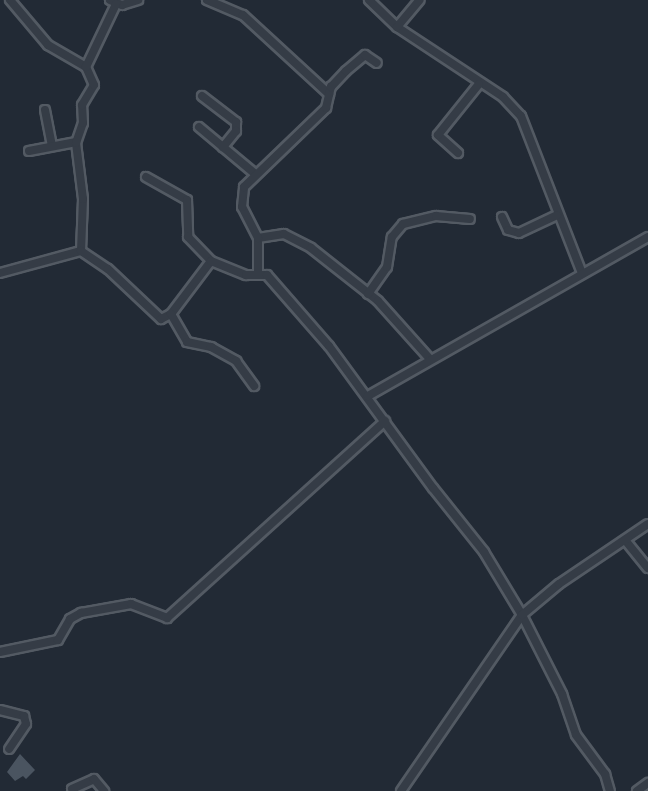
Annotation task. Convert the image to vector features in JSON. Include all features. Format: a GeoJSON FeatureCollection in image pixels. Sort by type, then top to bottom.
{"type":"FeatureCollection","features":[{"type":"Feature","properties":{"kind":"street"},"geometry":{"type":"LineString","coordinates":[[10,0],[48,45],[86,67]]}},
{"type":"Feature","properties":{"kind":"street"},"geometry":{"type":"LineString","coordinates":[[81,251],[83,199],[76,142],[83,123],[82,105],[93,90],[86,67],[113,2],[138,0]]}},
{"type":"Feature","properties":{"kind":"street"},"geometry":{"type":"LineString","coordinates":[[369,0],[397,27],[479,84],[503,97],[521,116],[557,215],[582,273]]}},
{"type":"Feature","properties":{"kind":"street"},"geometry":{"type":"LineString","coordinates":[[397,27],[420,0]]}},
{"type":"Feature","properties":{"kind":"street"},"geometry":{"type":"LineString","coordinates":[[210,1],[243,15],[329,94]]}},
{"type":"Feature","properties":{"kind":"street"},"geometry":{"type":"LineString","coordinates":[[258,272],[258,238],[240,200],[254,173],[320,115],[326,108],[329,94],[336,81],[363,56],[368,56],[377,63]]}},
{"type":"Feature","properties":{"kind":"street"},"geometry":{"type":"LineString","coordinates":[[458,153],[439,139],[438,135],[479,84]]}},
{"type":"Feature","properties":{"kind":"street"},"geometry":{"type":"LineString","coordinates":[[202,96],[236,122],[236,131],[223,147]]}},
{"type":"Feature","properties":{"kind":"street"},"geometry":{"type":"LineString","coordinates":[[45,110],[52,145]]}},
{"type":"Feature","properties":{"kind":"street"},"geometry":{"type":"LineString","coordinates":[[199,127],[254,173]]}},
{"type":"Feature","properties":{"kind":"street"},"geometry":{"type":"LineString","coordinates":[[29,151],[76,142]]}},
{"type":"Feature","properties":{"kind":"street"},"geometry":{"type":"LineString","coordinates":[[146,177],[188,200],[188,237],[211,261],[246,275],[258,272],[276,283],[368,396],[484,552],[522,615],[562,694],[576,735],[605,774],[610,791]]}},
{"type":"Feature","properties":{"kind":"street"},"geometry":{"type":"LineString","coordinates":[[502,217],[508,230],[519,233],[557,215]]}},
{"type":"Feature","properties":{"kind":"street"},"geometry":{"type":"LineString","coordinates":[[368,294],[387,267],[392,237],[403,224],[436,216],[470,219]]}},
{"type":"Feature","properties":{"kind":"street"},"geometry":{"type":"LineString","coordinates":[[258,238],[276,234],[298,241],[368,294],[430,359]]}},
{"type":"Feature","properties":{"kind":"street"},"geometry":{"type":"LineString","coordinates":[[368,396],[648,237]]}},
{"type":"Feature","properties":{"kind":"street"},"geometry":{"type":"LineString","coordinates":[[0,273],[81,251],[108,269],[157,317],[171,314],[211,261]]}},
{"type":"Feature","properties":{"kind":"street"},"geometry":{"type":"LineString","coordinates":[[171,314],[187,342],[211,347],[236,361],[254,386]]}},
{"type":"Feature","properties":{"kind":"street"},"geometry":{"type":"LineString","coordinates":[[0,652],[58,640],[70,619],[81,613],[131,604],[167,618],[385,421]]}},
{"type":"Feature","properties":{"kind":"street"},"geometry":{"type":"LineString","coordinates":[[401,791],[522,615],[559,584],[648,524]]}},
{"type":"Feature","properties":{"kind":"street"},"geometry":{"type":"LineString","coordinates":[[625,540],[648,568]]}},
{"type":"Feature","properties":{"kind":"street"},"geometry":{"type":"LineString","coordinates":[[0,710],[24,716],[26,723],[9,749]]}},
{"type":"Feature","properties":{"kind":"street"},"geometry":{"type":"LineString","coordinates":[[72,789],[94,779],[104,791]]}},
{"type":"Feature","properties":{"kind":"street"},"geometry":{"type":"LineString","coordinates":[[637,791],[648,784]]}},
{"type":"Feature","properties":{"kind":"building"},"geometry":{"type":"Polygon","coordinates":[[[20,754],[35,770],[26,779],[23,776],[15,781],[7,772],[20,754]]]}}]}
